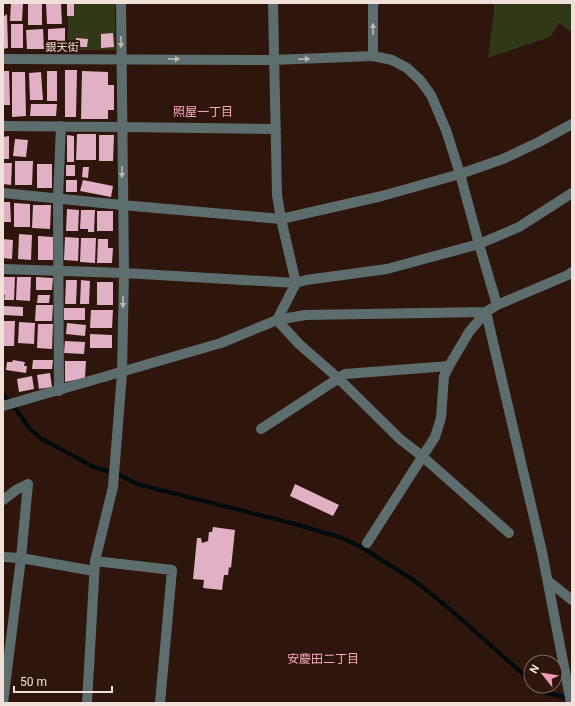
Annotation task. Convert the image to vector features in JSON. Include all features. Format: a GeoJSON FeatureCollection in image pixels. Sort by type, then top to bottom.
{"type":"FeatureCollection","features":[{"type":"Feature","properties":{"kind":"street"},"geometry":{"type":"LineString","coordinates":[[87,703],[95,566],[113,487],[122,373],[124,272],[122,205],[121,3]]}},
{"type":"Feature","properties":{"kind":"street"},"geometry":{"type":"LineString","coordinates":[[272,3],[277,195],[296,283],[277,320]]}},
{"type":"Feature","properties":{"kind":"street"},"geometry":{"type":"LineString","coordinates":[[374,3],[372,6],[376,56],[392,60],[407,68],[420,80],[432,95],[446,130],[460,174],[497,305]]}},
{"type":"Feature","properties":{"kind":"street","name":"銀天街"},"geometry":{"type":"LineString","coordinates":[[3,58],[273,60],[376,56]]}},
{"type":"Feature","properties":{"kind":"street"},"geometry":{"type":"LineString","coordinates":[[3,192],[122,205],[281,219],[382,196],[460,174],[503,159],[572,124]]}},
{"type":"Feature","properties":{"kind":"street"},"geometry":{"type":"LineString","coordinates":[[3,126],[276,129]]}},
{"type":"Feature","properties":{"kind":"street"},"geometry":{"type":"LineString","coordinates":[[59,391],[58,198],[61,126]]}},
{"type":"Feature","properties":{"kind":"street"},"geometry":{"type":"LineString","coordinates":[[3,269],[124,272],[296,283],[306,280],[387,269],[479,244],[519,227],[572,193]]}},
{"type":"Feature","properties":{"kind":"street"},"geometry":{"type":"LineString","coordinates":[[367,543],[436,437],[441,418],[444,376],[448,366],[469,332],[486,312],[497,305],[572,272]]}},
{"type":"Feature","properties":{"kind":"street"},"geometry":{"type":"LineString","coordinates":[[6,406],[221,344],[277,320],[306,315],[486,312]]}},
{"type":"Feature","properties":{"kind":"street"},"geometry":{"type":"LineString","coordinates":[[486,312],[548,581],[571,703]]}},
{"type":"Feature","properties":{"kind":"street"},"geometry":{"type":"LineString","coordinates":[[277,320],[299,344],[338,378],[400,439],[423,457],[508,533]]}},
{"type":"Feature","properties":{"kind":"street"},"geometry":{"type":"LineString","coordinates":[[261,429],[345,374],[448,366]]}},
{"type":"Feature","properties":{"kind":"street"},"geometry":{"type":"LineString","coordinates":[[3,500],[16,490],[28,484],[4,703]]}},
{"type":"Feature","properties":{"kind":"street"},"geometry":{"type":"LineString","coordinates":[[3,557],[95,566],[172,570],[160,703]]}},
{"type":"Feature","properties":{"kind":"street"},"geometry":{"type":"LineString","coordinates":[[548,581],[572,600]]}},
{"type":"Feature","properties":{"kind":"green space"},"geometry":{"type":"Polygon","coordinates":[[[68,3],[115,3],[115,50],[68,50],[68,3]]]}},
{"type":"Feature","properties":{"kind":"green space"},"geometry":{"type":"Polygon","coordinates":[[[494,3],[572,3],[572,30],[570,31],[559,23],[550,37],[488,58],[494,3]]]}},
{"type":"Feature","properties":{"kind":"building"},"geometry":{"type":"Polygon","coordinates":[[[11,3],[23,3],[22,21],[10,21],[11,3]]]}},
{"type":"Feature","properties":{"kind":"building"},"geometry":{"type":"Polygon","coordinates":[[[28,3],[42,3],[42,25],[28,25],[28,3]]]}},
{"type":"Feature","properties":{"kind":"building"},"geometry":{"type":"Polygon","coordinates":[[[61,3],[62,24],[47,24],[46,4],[61,3]]]}},
{"type":"Feature","properties":{"kind":"building"},"geometry":{"type":"Polygon","coordinates":[[[67,4],[74,4],[74,16],[67,16],[67,4]]]}},
{"type":"Feature","properties":{"kind":"building"},"geometry":{"type":"Polygon","coordinates":[[[7,14],[8,48],[3,49],[3,17],[7,14]]]}},
{"type":"Feature","properties":{"kind":"building"},"geometry":{"type":"Polygon","coordinates":[[[11,24],[23,24],[23,48],[11,48],[11,24]]]}},
{"type":"Feature","properties":{"kind":"building"},"geometry":{"type":"Polygon","coordinates":[[[65,28],[65,49],[48,49],[48,29],[65,28]]]}},
{"type":"Feature","properties":{"kind":"building"},"geometry":{"type":"Polygon","coordinates":[[[43,29],[44,49],[27,49],[26,30],[43,29]]]}},
{"type":"Feature","properties":{"kind":"building"},"geometry":{"type":"Polygon","coordinates":[[[113,33],[114,47],[101,48],[101,34],[113,33]]]}},
{"type":"Feature","properties":{"kind":"building"},"geometry":{"type":"Polygon","coordinates":[[[76,38],[88,39],[87,47],[76,47],[76,38]]]}},
{"type":"Feature","properties":{"kind":"building"},"geometry":{"type":"Polygon","coordinates":[[[65,70],[77,70],[76,117],[65,117],[65,70]]]}},
{"type":"Feature","properties":{"kind":"building"},"geometry":{"type":"Polygon","coordinates":[[[3,71],[9,71],[10,105],[3,105],[3,71]]]}},
{"type":"Feature","properties":{"kind":"building"},"geometry":{"type":"Polygon","coordinates":[[[47,71],[57,71],[57,101],[47,101],[47,71]]]}},
{"type":"Feature","properties":{"kind":"building"},"geometry":{"type":"Polygon","coordinates":[[[82,71],[108,72],[108,85],[114,85],[114,110],[108,110],[108,119],[81,119],[82,71]]]}},
{"type":"Feature","properties":{"kind":"building"},"geometry":{"type":"Polygon","coordinates":[[[12,72],[25,72],[26,116],[12,117],[12,72]]]}},
{"type":"Feature","properties":{"kind":"building"},"geometry":{"type":"Polygon","coordinates":[[[41,72],[43,100],[30,100],[29,73],[41,72]]]}},
{"type":"Feature","properties":{"kind":"building"},"geometry":{"type":"Polygon","coordinates":[[[31,104],[57,104],[56,116],[30,116],[31,104]]]}},
{"type":"Feature","properties":{"kind":"building"},"geometry":{"type":"Polygon","coordinates":[[[77,134],[96,134],[96,160],[76,160],[77,134]]]}},
{"type":"Feature","properties":{"kind":"building"},"geometry":{"type":"Polygon","coordinates":[[[67,135],[74,136],[74,162],[67,162],[67,135]]]}},
{"type":"Feature","properties":{"kind":"building"},"geometry":{"type":"Polygon","coordinates":[[[99,135],[114,135],[113,161],[99,161],[99,135]]]}},
{"type":"Feature","properties":{"kind":"building"},"geometry":{"type":"Polygon","coordinates":[[[9,136],[9,159],[3,159],[3,137],[9,136]]]}},
{"type":"Feature","properties":{"kind":"building"},"geometry":{"type":"Polygon","coordinates":[[[15,139],[28,140],[26,157],[13,156],[15,139]]]}},
{"type":"Feature","properties":{"kind":"building"},"geometry":{"type":"Polygon","coordinates":[[[15,161],[33,161],[32,185],[15,185],[15,161]]]}},
{"type":"Feature","properties":{"kind":"building"},"geometry":{"type":"Polygon","coordinates":[[[3,163],[12,163],[11,185],[3,184],[3,163]]]}},
{"type":"Feature","properties":{"kind":"building"},"geometry":{"type":"Polygon","coordinates":[[[37,164],[52,164],[52,188],[37,188],[37,164]]]}},
{"type":"Feature","properties":{"kind":"building"},"geometry":{"type":"Polygon","coordinates":[[[66,165],[75,165],[75,176],[66,176],[66,165]]]}},
{"type":"Feature","properties":{"kind":"building"},"geometry":{"type":"Polygon","coordinates":[[[83,167],[89,167],[88,178],[82,177],[83,167]]]}},
{"type":"Feature","properties":{"kind":"building"},"geometry":{"type":"Polygon","coordinates":[[[66,180],[77,180],[77,192],[66,192],[66,180]]]}},
{"type":"Feature","properties":{"kind":"building"},"geometry":{"type":"Polygon","coordinates":[[[83,180],[113,186],[111,197],[80,191],[83,180]]]}},
{"type":"Feature","properties":{"kind":"building"},"geometry":{"type":"Polygon","coordinates":[[[3,202],[10,202],[11,222],[3,222],[3,202]]]}},
{"type":"Feature","properties":{"kind":"building"},"geometry":{"type":"Polygon","coordinates":[[[14,203],[30,204],[30,227],[14,227],[14,203]]]}},
{"type":"Feature","properties":{"kind":"building"},"geometry":{"type":"Polygon","coordinates":[[[33,205],[51,205],[50,229],[32,228],[33,205]]]}},
{"type":"Feature","properties":{"kind":"building"},"geometry":{"type":"Polygon","coordinates":[[[67,209],[79,210],[78,231],[66,231],[67,209]]]}},
{"type":"Feature","properties":{"kind":"building"},"geometry":{"type":"Polygon","coordinates":[[[81,210],[95,210],[94,232],[88,232],[88,229],[80,229],[81,210]]]}},
{"type":"Feature","properties":{"kind":"building"},"geometry":{"type":"Polygon","coordinates":[[[97,211],[113,211],[113,231],[97,231],[97,211]]]}},
{"type":"Feature","properties":{"kind":"building"},"geometry":{"type":"Polygon","coordinates":[[[19,234],[32,235],[31,260],[18,259],[19,234]]]}},
{"type":"Feature","properties":{"kind":"building"},"geometry":{"type":"Polygon","coordinates":[[[38,236],[53,237],[53,260],[38,260],[38,236]]]}},
{"type":"Feature","properties":{"kind":"building"},"geometry":{"type":"Polygon","coordinates":[[[65,237],[79,238],[78,261],[64,260],[65,237]]]}},
{"type":"Feature","properties":{"kind":"building"},"geometry":{"type":"Polygon","coordinates":[[[81,238],[96,238],[95,263],[80,262],[81,238]]]}},
{"type":"Feature","properties":{"kind":"building"},"geometry":{"type":"Polygon","coordinates":[[[3,239],[13,240],[12,259],[3,258],[3,239]]]}},
{"type":"Feature","properties":{"kind":"building"},"geometry":{"type":"Polygon","coordinates":[[[98,239],[108,239],[108,248],[113,248],[112,263],[97,263],[98,239]]]}},
{"type":"Feature","properties":{"kind":"building"},"geometry":{"type":"Polygon","coordinates":[[[3,277],[15,277],[14,300],[4,300],[5,295],[3,295],[3,277]]]}},
{"type":"Feature","properties":{"kind":"building"},"geometry":{"type":"Polygon","coordinates":[[[17,277],[31,277],[30,301],[16,300],[17,277]]]}},
{"type":"Feature","properties":{"kind":"building"},"geometry":{"type":"Polygon","coordinates":[[[36,277],[53,278],[52,290],[36,290],[36,277]]]}},
{"type":"Feature","properties":{"kind":"building"},"geometry":{"type":"Polygon","coordinates":[[[66,280],[77,280],[76,304],[65,304],[66,280]]]}},
{"type":"Feature","properties":{"kind":"building"},"geometry":{"type":"Polygon","coordinates":[[[81,280],[90,281],[89,304],[80,304],[81,280]]]}},
{"type":"Feature","properties":{"kind":"building"},"geometry":{"type":"Polygon","coordinates":[[[97,282],[113,282],[113,305],[97,305],[97,282]]]}},
{"type":"Feature","properties":{"kind":"building"},"geometry":{"type":"Polygon","coordinates":[[[38,295],[50,295],[49,303],[37,303],[38,295]]]}},
{"type":"Feature","properties":{"kind":"building"},"geometry":{"type":"Polygon","coordinates":[[[36,305],[53,305],[52,321],[35,321],[36,305]]]}},
{"type":"Feature","properties":{"kind":"building"},"geometry":{"type":"Polygon","coordinates":[[[3,306],[23,307],[23,316],[3,315],[3,306]]]}},
{"type":"Feature","properties":{"kind":"building"},"geometry":{"type":"Polygon","coordinates":[[[64,308],[85,308],[85,320],[64,320],[64,308]]]}},
{"type":"Feature","properties":{"kind":"building"},"geometry":{"type":"Polygon","coordinates":[[[91,310],[113,310],[112,328],[90,328],[91,310]]]}},
{"type":"Feature","properties":{"kind":"building"},"geometry":{"type":"Polygon","coordinates":[[[3,321],[15,321],[14,346],[3,346],[3,321]]]}},
{"type":"Feature","properties":{"kind":"building"},"geometry":{"type":"Polygon","coordinates":[[[19,322],[35,323],[34,344],[18,343],[19,322]]]}},
{"type":"Feature","properties":{"kind":"building"},"geometry":{"type":"Polygon","coordinates":[[[67,323],[86,325],[85,336],[66,334],[67,323]]]}},
{"type":"Feature","properties":{"kind":"building"},"geometry":{"type":"Polygon","coordinates":[[[38,324],[53,324],[52,349],[37,348],[38,324]]]}},
{"type":"Feature","properties":{"kind":"building"},"geometry":{"type":"Polygon","coordinates":[[[90,334],[112,335],[112,348],[90,348],[90,334]]]}},
{"type":"Feature","properties":{"kind":"building"},"geometry":{"type":"Polygon","coordinates":[[[65,341],[85,342],[84,354],[64,353],[65,341]]]}},
{"type":"Feature","properties":{"kind":"building"},"geometry":{"type":"Polygon","coordinates":[[[13,360],[25,362],[24,366],[27,366],[26,373],[6,370],[7,362],[12,362],[13,360]]]}},
{"type":"Feature","properties":{"kind":"building"},"geometry":{"type":"Polygon","coordinates":[[[33,360],[53,360],[52,369],[32,369],[33,360]]]}},
{"type":"Feature","properties":{"kind":"building"},"geometry":{"type":"Polygon","coordinates":[[[65,361],[86,361],[85,378],[65,382],[65,361]]]}},
{"type":"Feature","properties":{"kind":"building"},"geometry":{"type":"Polygon","coordinates":[[[50,373],[52,387],[39,389],[37,375],[50,373]]]}},
{"type":"Feature","properties":{"kind":"building"},"geometry":{"type":"Polygon","coordinates":[[[32,376],[34,389],[19,392],[17,379],[32,376]]]}},
{"type":"Feature","properties":{"kind":"building"},"geometry":{"type":"Polygon","coordinates":[[[295,484],[339,505],[333,516],[290,496],[295,484]]]}},
{"type":"Feature","properties":{"kind":"building"},"geometry":{"type":"Polygon","coordinates":[[[213,527],[235,530],[231,568],[229,567],[228,575],[224,575],[222,590],[203,588],[204,580],[193,579],[197,538],[201,538],[202,543],[208,541],[209,532],[212,532],[213,527]]]}},
{"type":"Feature","properties":{"kind":"waterway"},"geometry":{"type":"LineString","coordinates":[[3,394],[30,429],[42,439],[94,467],[120,475],[137,484],[295,524],[342,538],[361,547],[415,581],[451,610],[523,674]]}},
{"type":"Feature","properties":{"kind":"waterway"},"geometry":{"type":"LineString","coordinates":[[551,694],[570,698]]}},
{"type":"Feature","properties":{"kind":"district","name":"照屋一丁目"},"geometry":{"type":"Point","coordinates":[203,112]}},
{"type":"Feature","properties":{"kind":"district","name":"安慶田二丁目"},"geometry":{"type":"Point","coordinates":[323,659]}}]}
